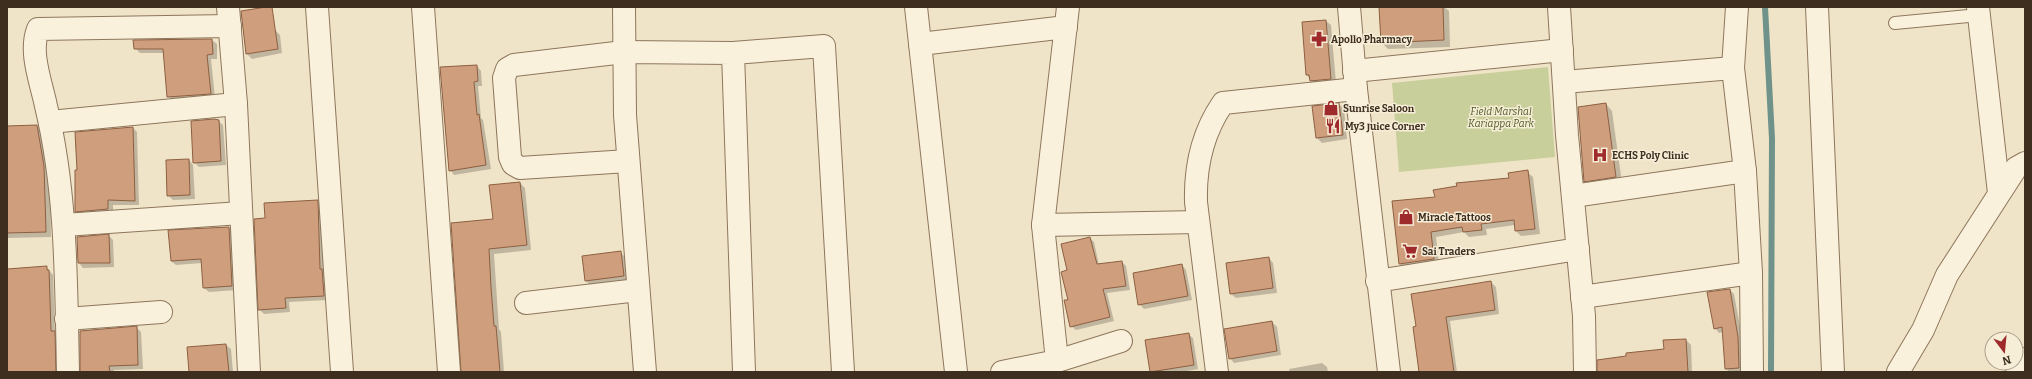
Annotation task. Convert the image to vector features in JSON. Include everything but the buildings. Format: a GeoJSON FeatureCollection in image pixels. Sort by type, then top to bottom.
{"type":"FeatureCollection","features":[{"type":"Feature","properties":{"kind":"street"},"geometry":{"type":"LineString","coordinates":[[317,7],[342,372]]}},
{"type":"Feature","properties":{"kind":"street"},"geometry":{"type":"LineString","coordinates":[[423,7],[449,372]]}},
{"type":"Feature","properties":{"kind":"street"},"geometry":{"type":"LineString","coordinates":[[624,7],[625,115],[644,372]]}},
{"type":"Feature","properties":{"kind":"street"},"geometry":{"type":"LineString","coordinates":[[916,7],[956,372]]}},
{"type":"Feature","properties":{"kind":"street"},"geometry":{"type":"LineString","coordinates":[[1350,7],[1355,80],[1377,281],[1389,372]]}},
{"type":"Feature","properties":{"kind":"street"},"geometry":{"type":"LineString","coordinates":[[1559,7],[1582,297],[1585,372]]}},
{"type":"Feature","properties":{"kind":"street"},"geometry":{"type":"LineString","coordinates":[[1737,7],[1734,68],[1745,171],[1751,273],[1752,372]]}},
{"type":"Feature","properties":{"kind":"street"},"geometry":{"type":"LineString","coordinates":[[1816,7],[1833,372]]}},
{"type":"Feature","properties":{"kind":"street"},"geometry":{"type":"LineString","coordinates":[[1978,11],[1999,193]]}},
{"type":"Feature","properties":{"kind":"street"},"geometry":{"type":"LineString","coordinates":[[68,372],[64,224],[50,122],[36,61],[34,37],[38,29],[229,16],[236,104],[249,372]]}},
{"type":"Feature","properties":{"kind":"street"},"geometry":{"type":"LineString","coordinates":[[920,44],[1067,17],[1043,225],[1057,361]]}},
{"type":"Feature","properties":{"kind":"street"},"geometry":{"type":"LineString","coordinates":[[628,161],[520,168],[513,164],[510,157],[504,78],[507,69],[514,65],[624,52],[733,53],[824,46],[843,372]]}},
{"type":"Feature","properties":{"kind":"street"},"geometry":{"type":"LineString","coordinates":[[1217,372],[1198,222],[1195,178],[1212,119],[1223,103],[1355,80],[1562,50]]}},
{"type":"Feature","properties":{"kind":"street"},"geometry":{"type":"LineString","coordinates":[[733,53],[744,372]]}},
{"type":"Feature","properties":{"kind":"street"},"geometry":{"type":"LineString","coordinates":[[1564,82],[1734,68]]}},
{"type":"Feature","properties":{"kind":"street"},"geometry":{"type":"LineString","coordinates":[[50,122],[236,104]]}},
{"type":"Feature","properties":{"kind":"street"},"geometry":{"type":"LineString","coordinates":[[1898,372],[1923,330],[1947,275],[2016,168],[2025,163]]}},
{"type":"Feature","properties":{"kind":"street"},"geometry":{"type":"LineString","coordinates":[[1573,196],[1745,171]]}},
{"type":"Feature","properties":{"kind":"street"},"geometry":{"type":"LineString","coordinates":[[64,224],[241,213]]}},
{"type":"Feature","properties":{"kind":"street"},"geometry":{"type":"LineString","coordinates":[[1043,225],[1198,222]]}},
{"type":"Feature","properties":{"kind":"street"},"geometry":{"type":"LineString","coordinates":[[1377,281],[1578,249]]}},
{"type":"Feature","properties":{"kind":"street"},"geometry":{"type":"LineString","coordinates":[[1582,297],[1751,273]]}},
{"type":"Feature","properties":{"kind":"street"},"geometry":{"type":"LineString","coordinates":[[526,303],[638,290]]}},
{"type":"Feature","properties":{"kind":"street"},"geometry":{"type":"LineString","coordinates":[[66,319],[161,312]]}},
{"type":"Feature","properties":{"kind":"street"},"geometry":{"type":"LineString","coordinates":[[1002,372],[1057,361],[1121,341]]}},
{"type":"Feature","properties":{"kind":"street"},"geometry":{"type":"LineString","coordinates":[[2017,372],[2025,360]]}},
{"type":"Feature","properties":{"kind":"lane"},"geometry":{"type":"LineString","coordinates":[[1895,23],[1953,12],[1978,11]]}},
{"type":"Feature","properties":{"kind":"green space","name":"Field Marshal Kariappa Park"},"geometry":{"type":"Polygon","coordinates":[[[1548,67],[1555,157],[1399,172],[1392,83],[1548,67]]]}},
{"type":"Feature","properties":{"kind":"waterway"},"geometry":{"type":"LineString","coordinates":[[1765,7],[1772,139],[1771,372]]}},
{"type":"Feature","properties":{"kind":"place","name":"Apollo Pharmacy"},"geometry":{"type":"Point","coordinates":[1319,39]}},
{"type":"Feature","properties":{"kind":"place","name":"Sunrise Saloon"},"geometry":{"type":"Point","coordinates":[1331,108]}},
{"type":"Feature","properties":{"kind":"place","name":"My3 Juice Corner"},"geometry":{"type":"Point","coordinates":[1333,126]}},
{"type":"Feature","properties":{"kind":"place","name":"ECHS Poly Clinic"},"geometry":{"type":"Point","coordinates":[1600,155]}},
{"type":"Feature","properties":{"kind":"place","name":"Miracle Tattoos"},"geometry":{"type":"Point","coordinates":[1406,217]}},
{"type":"Feature","properties":{"kind":"place","name":"Sai Traders"},"geometry":{"type":"Point","coordinates":[1410,251]}}]}
